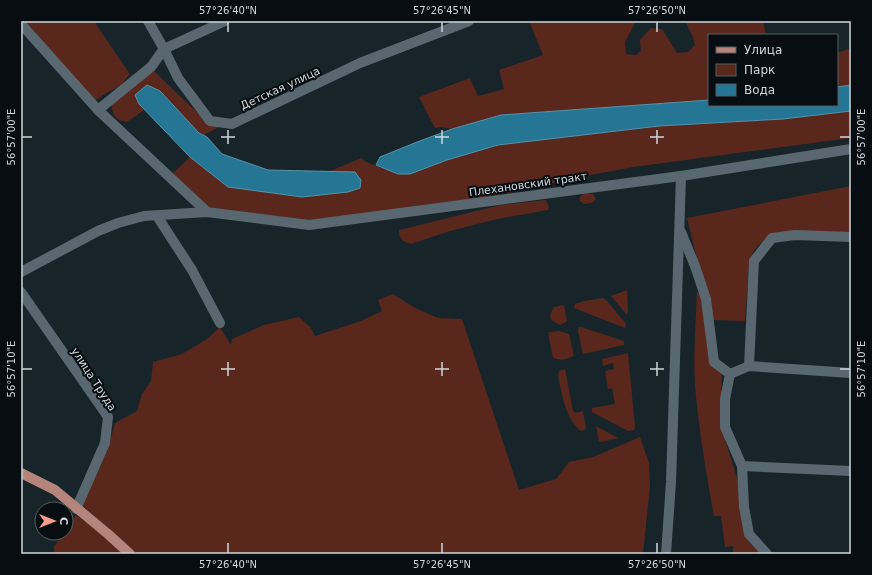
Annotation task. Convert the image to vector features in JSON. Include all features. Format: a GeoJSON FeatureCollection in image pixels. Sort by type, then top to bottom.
{"type":"FeatureCollection","features":[{"type":"Feature","properties":{"kind":"main road"},"geometry":{"type":"LineString","coordinates":[[21,473],[55,490],[130,554]]}},
{"type":"Feature","properties":{"kind":"street","name":"Детская улица"},"geometry":{"type":"LineString","coordinates":[[148,21],[178,78],[210,121],[232,124],[360,64],[469,21]]}},
{"type":"Feature","properties":{"kind":"street"},"geometry":{"type":"LineString","coordinates":[[98,110],[151,67],[164,49],[225,21]]}},
{"type":"Feature","properties":{"kind":"street"},"geometry":{"type":"LineString","coordinates":[[21,24],[98,110],[207,212]]}},
{"type":"Feature","properties":{"kind":"street","name":"Плехановский тракт"},"geometry":{"type":"LineString","coordinates":[[21,272],[98,231],[118,223],[144,216],[207,212],[308,225],[681,176],[851,148]]}},
{"type":"Feature","properties":{"kind":"street"},"geometry":{"type":"LineString","coordinates":[[666,554],[671,482],[681,176]]}},
{"type":"Feature","properties":{"kind":"street"},"geometry":{"type":"LineString","coordinates":[[157,216],[192,270],[220,323]]}},
{"type":"Feature","properties":{"kind":"street"},"geometry":{"type":"LineString","coordinates":[[680,228],[706,299],[714,362],[730,374]]}},
{"type":"Feature","properties":{"kind":"street"},"geometry":{"type":"LineString","coordinates":[[749,366],[754,261],[772,238],[795,236],[851,237]]}},
{"type":"Feature","properties":{"kind":"street","name":"улица Труда"},"geometry":{"type":"LineString","coordinates":[[21,292],[108,417],[105,443],[76,508]]}},
{"type":"Feature","properties":{"kind":"street"},"geometry":{"type":"LineString","coordinates":[[730,374],[749,366],[851,373]]}},
{"type":"Feature","properties":{"kind":"street"},"geometry":{"type":"LineString","coordinates":[[730,374],[726,399],[725,427],[742,466],[744,507],[749,534],[767,554]]}},
{"type":"Feature","properties":{"kind":"street"},"geometry":{"type":"LineString","coordinates":[[742,466],[851,471]]}},
{"type":"Feature","properties":{"kind":"green space"},"geometry":{"type":"Polygon","coordinates":[[[24,21],[95,21],[130,74],[121,85],[95,101],[24,21]]]}},
{"type":"Feature","properties":{"kind":"green space"},"geometry":{"type":"Polygon","coordinates":[[[529,21],[636,21],[625,42],[626,54],[636,55],[641,51],[640,40],[651,28],[662,29],[677,53],[688,52],[695,45],[693,37],[685,21],[763,21],[766,34],[708,34],[708,100],[501,115],[452,129],[441,127],[435,128],[419,97],[470,78],[478,96],[504,89],[499,70],[543,55],[529,21]]]}},
{"type":"Feature","properties":{"kind":"green space"},"geometry":{"type":"Polygon","coordinates":[[[851,48],[851,85],[838,87],[838,53],[851,48]]]}},
{"type":"Feature","properties":{"kind":"green space"},"geometry":{"type":"Polygon","coordinates":[[[149,71],[155,72],[207,122],[219,127],[204,135],[199,133],[160,91],[139,104],[144,110],[127,122],[119,120],[114,114],[111,103],[149,71]]]}},
{"type":"Feature","properties":{"kind":"green space"},"geometry":{"type":"Polygon","coordinates":[[[851,111],[851,138],[633,167],[564,180],[536,188],[461,201],[314,221],[207,207],[172,174],[190,157],[228,187],[355,172],[328,172],[361,158],[366,162],[398,174],[410,174],[447,160],[498,145],[659,126],[783,119],[851,111]]]}},
{"type":"Feature","properties":{"kind":"green space"},"geometry":{"type":"Polygon","coordinates":[[[851,186],[851,232],[766,238],[754,250],[749,263],[745,321],[712,320],[687,218],[851,186]]]}},
{"type":"Feature","properties":{"kind":"green space"},"geometry":{"type":"Polygon","coordinates":[[[584,193],[593,194],[596,199],[592,203],[584,204],[580,201],[580,197],[584,193]]]}},
{"type":"Feature","properties":{"kind":"green space"},"geometry":{"type":"Polygon","coordinates":[[[546,200],[549,207],[548,210],[497,219],[450,231],[411,244],[403,241],[399,235],[399,230],[501,205],[546,200]]]}},
{"type":"Feature","properties":{"kind":"green space"},"geometry":{"type":"Polygon","coordinates":[[[627,290],[628,311],[627,315],[611,296],[627,290]]]}},
{"type":"Feature","properties":{"kind":"green space"},"geometry":{"type":"Polygon","coordinates":[[[697,291],[701,296],[712,363],[722,375],[720,411],[723,433],[738,481],[743,530],[749,542],[761,554],[733,554],[733,546],[725,547],[721,516],[714,516],[703,451],[694,374],[697,291]]]}},
{"type":"Feature","properties":{"kind":"green space"},"geometry":{"type":"Polygon","coordinates":[[[393,294],[415,308],[438,318],[462,319],[519,490],[556,479],[569,462],[593,457],[640,437],[649,463],[650,486],[643,554],[138,554],[82,505],[108,449],[115,423],[137,411],[142,394],[151,381],[153,362],[182,354],[207,339],[220,327],[231,345],[232,339],[264,325],[299,317],[311,328],[315,336],[361,321],[382,311],[378,300],[393,294]]]}},
{"type":"Feature","properties":{"kind":"green space"},"geometry":{"type":"Polygon","coordinates":[[[603,298],[626,324],[625,328],[574,308],[575,304],[603,298]]]}},
{"type":"Feature","properties":{"kind":"green space"},"geometry":{"type":"Polygon","coordinates":[[[564,305],[567,321],[560,325],[551,320],[550,315],[554,307],[564,305]]]}},
{"type":"Feature","properties":{"kind":"green space"},"geometry":{"type":"Polygon","coordinates":[[[579,327],[624,341],[624,345],[583,354],[578,331],[579,327]]]}},
{"type":"Feature","properties":{"kind":"green space"},"geometry":{"type":"Polygon","coordinates":[[[559,331],[569,334],[574,356],[562,360],[553,358],[548,333],[559,331]]]}},
{"type":"Feature","properties":{"kind":"green space"},"geometry":{"type":"Polygon","coordinates":[[[628,353],[635,427],[634,430],[628,431],[592,412],[592,408],[615,404],[612,388],[608,389],[605,371],[614,369],[613,363],[603,366],[602,359],[628,353]]]}},
{"type":"Feature","properties":{"kind":"green space"},"geometry":{"type":"Polygon","coordinates":[[[565,369],[573,411],[575,413],[583,411],[586,429],[581,431],[571,419],[563,398],[558,376],[559,371],[565,369]]]}},
{"type":"Feature","properties":{"kind":"green space"},"geometry":{"type":"Polygon","coordinates":[[[596,426],[618,438],[601,442],[599,441],[596,426]]]}},
{"type":"Feature","properties":{"kind":"green space"},"geometry":{"type":"Polygon","coordinates":[[[76,515],[112,542],[125,554],[54,554],[54,547],[58,541],[74,541],[74,518],[76,515]]]}},
{"type":"Feature","properties":{"kind":"water"},"geometry":{"type":"Polygon","coordinates":[[[147,85],[160,91],[199,133],[207,137],[222,154],[268,170],[355,172],[361,180],[360,188],[348,192],[302,197],[228,187],[190,157],[139,104],[135,95],[147,85]]]}},
{"type":"Feature","properties":{"kind":"water"},"geometry":{"type":"Polygon","coordinates":[[[851,85],[851,111],[783,119],[659,126],[498,145],[447,160],[410,174],[398,174],[376,165],[380,157],[417,142],[452,129],[501,115],[708,100],[708,106],[838,106],[838,87],[851,85]]]}}]}
